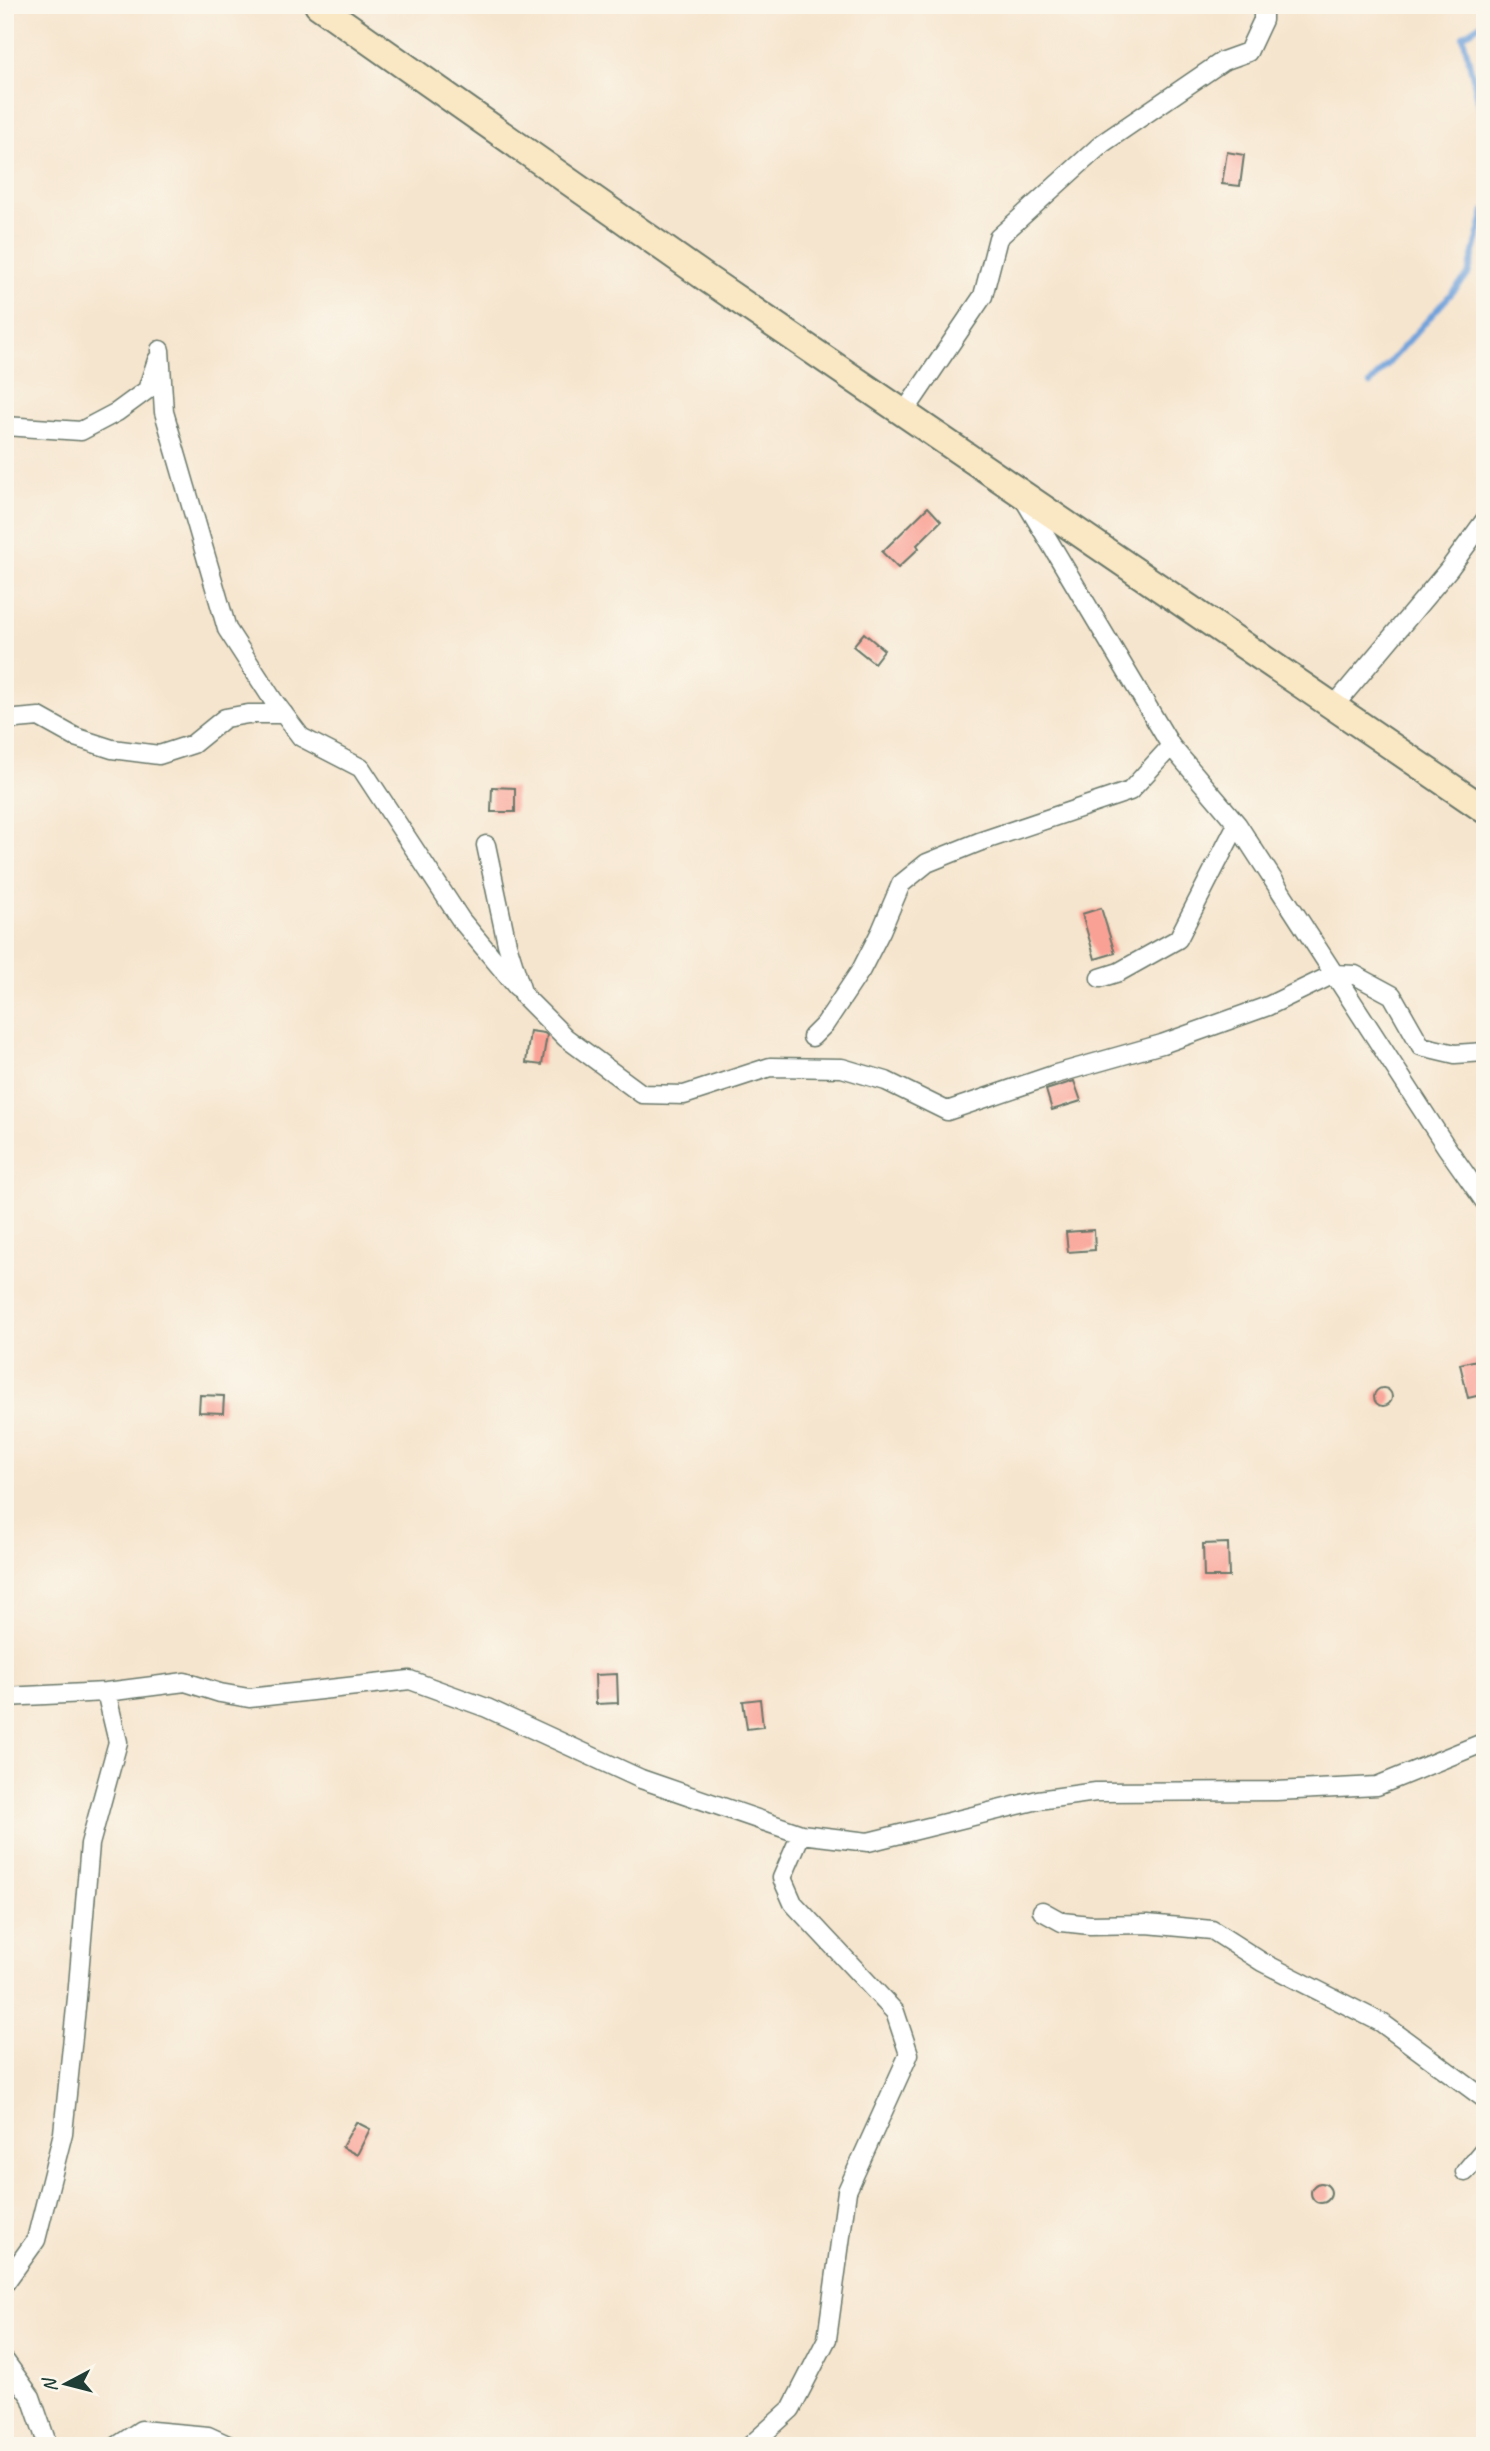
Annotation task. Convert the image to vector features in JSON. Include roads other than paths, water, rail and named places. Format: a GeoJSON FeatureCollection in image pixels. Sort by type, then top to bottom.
{"type":"FeatureCollection","features":[{"type":"Feature","properties":{"kind":"main road"},"geometry":{"type":"LineString","coordinates":[[318,5],[903,414],[1485,810]]}},
{"type":"Feature","properties":{"kind":"street"},"geometry":{"type":"LineString","coordinates":[[903,414],[983,296],[998,238],[1103,143],[1223,61],[1248,52],[1263,20],[1263,5]]}},
{"type":"Feature","properties":{"kind":"street"},"geometry":{"type":"LineString","coordinates":[[5,426],[81,431],[117,412],[146,390],[160,350],[164,412],[227,628],[302,737],[361,768],[461,920],[523,995],[566,1038],[642,1094],[684,1095],[770,1067],[842,1068],[886,1081],[947,1111],[1233,1019],[1268,1006],[1335,974],[1355,975],[1392,995],[1421,1046],[1455,1054],[1485,1052]]}},
{"type":"Feature","properties":{"kind":"street"},"geometry":{"type":"LineString","coordinates":[[1021,495],[1171,746],[1237,824],[1485,1202]]}},
{"type":"Feature","properties":{"kind":"street"},"geometry":{"type":"LineString","coordinates":[[1333,706],[1449,569],[1485,520]]}},
{"type":"Feature","properties":{"kind":"street"},"geometry":{"type":"LineString","coordinates":[[5,720],[39,717],[75,737],[112,749],[159,755],[193,744],[225,718],[248,714],[284,714]]}},
{"type":"Feature","properties":{"kind":"street"},"geometry":{"type":"LineString","coordinates":[[812,1037],[825,1024],[861,970],[901,884],[937,858],[1130,791],[1171,746]]}},
{"type":"Feature","properties":{"kind":"street"},"geometry":{"type":"LineString","coordinates":[[1100,978],[1119,972],[1178,939],[1237,824]]}},
{"type":"Feature","properties":{"kind":"street"},"geometry":{"type":"LineString","coordinates":[[485,845],[507,944],[523,995]]}},
{"type":"Feature","properties":{"kind":"street"},"geometry":{"type":"LineString","coordinates":[[5,1697],[106,1692],[185,1682],[220,1693],[249,1698],[410,1679],[487,1708],[641,1779],[801,1834],[868,1842],[1038,1800],[1096,1792],[1276,1791],[1377,1786],[1485,1742]]}},
{"type":"Feature","properties":{"kind":"street"},"geometry":{"type":"LineString","coordinates":[[5,2283],[36,2240],[63,2133],[90,1844],[118,1742],[106,1692]]}},
{"type":"Feature","properties":{"kind":"street"},"geometry":{"type":"LineString","coordinates":[[750,2446],[791,2409],[827,2339],[847,2191],[909,2054],[895,2012],[793,1903],[782,1878],[801,1834]]}},
{"type":"Feature","properties":{"kind":"street"},"geometry":{"type":"LineString","coordinates":[[1042,1911],[1062,1922],[1090,1925],[1147,1924],[1212,1930],[1262,1962],[1382,2023],[1485,2099]]}},
{"type":"Feature","properties":{"kind":"street"},"geometry":{"type":"LineString","coordinates":[[1465,2172],[1485,2148]]}},
{"type":"Feature","properties":{"kind":"street"},"geometry":{"type":"LineString","coordinates":[[5,2361],[32,2398],[48,2446]]}},
{"type":"Feature","properties":{"kind":"street"},"geometry":{"type":"LineString","coordinates":[[117,2446],[141,2430],[208,2436],[230,2446]]}},
{"type":"Feature","properties":{"kind":"waterway"},"geometry":{"type":"LineString","coordinates":[[1485,21],[1463,36],[1485,129]]}},
{"type":"Feature","properties":{"kind":"waterway"},"geometry":{"type":"LineString","coordinates":[[1370,384],[1468,275],[1485,211]]}}]}
